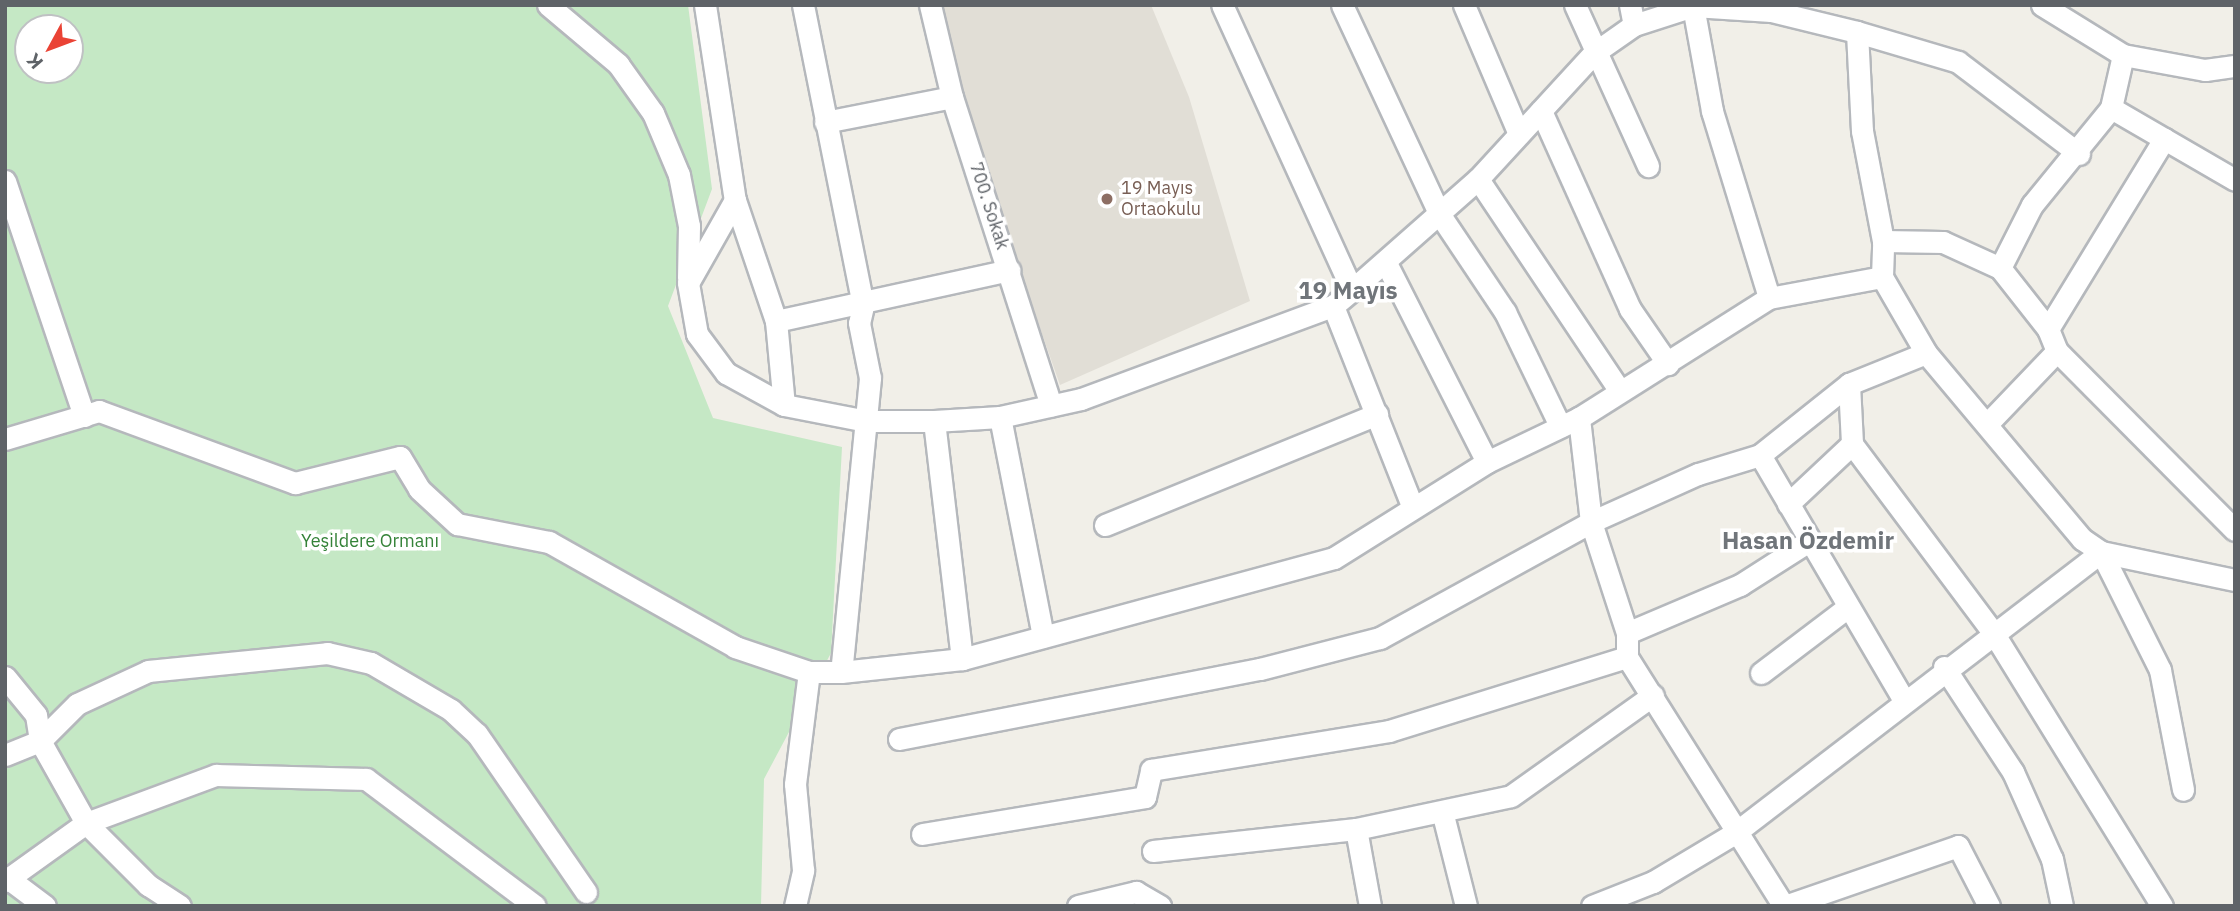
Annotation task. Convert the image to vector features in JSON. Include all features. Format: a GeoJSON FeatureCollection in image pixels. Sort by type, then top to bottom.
{"type":"FeatureCollection","features":[{"type":"Feature","properties":{"kind":"street"},"geometry":{"type":"LineString","coordinates":[[548,5],[618,64],[653,113],[679,175],[689,226],[688,283],[697,334],[726,373],[784,405],[867,421],[1000,417],[1051,406],[1333,306],[1386,263],[1478,179],[1594,52],[1632,15],[1693,6],[1771,11],[1857,32],[1958,62],[2079,154]]}},
{"type":"Feature","properties":{"kind":"street"},"geometry":{"type":"LineString","coordinates":[[705,5],[736,200],[776,321],[784,405]]}},
{"type":"Feature","properties":{"kind":"street"},"geometry":{"type":"LineString","coordinates":[[803,5],[863,306],[867,421],[841,672]]}},
{"type":"Feature","properties":{"kind":"street","name":"700. Sokak"},"geometry":{"type":"LineString","coordinates":[[930,5],[952,97],[1051,406]]}},
{"type":"Feature","properties":{"kind":"street"},"geometry":{"type":"LineString","coordinates":[[1222,5],[1352,290]]}},
{"type":"Feature","properties":{"kind":"street"},"geometry":{"type":"LineString","coordinates":[[1342,5],[1440,215],[1505,312],[1569,422],[1591,522],[1627,633],[1627,657],[1653,695],[1735,833],[1785,906],[1958,846],[1989,906]]}},
{"type":"Feature","properties":{"kind":"street"},"geometry":{"type":"LineString","coordinates":[[1464,5],[1519,134]]}},
{"type":"Feature","properties":{"kind":"street"},"geometry":{"type":"LineString","coordinates":[[1575,5],[1594,52],[1648,166]]}},
{"type":"Feature","properties":{"kind":"street"},"geometry":{"type":"LineString","coordinates":[[2042,5],[2123,55],[2205,70],[2235,66]]}},
{"type":"Feature","properties":{"kind":"street"},"geometry":{"type":"LineString","coordinates":[[1693,6],[1712,111],[1769,298]]}},
{"type":"Feature","properties":{"kind":"street"},"geometry":{"type":"LineString","coordinates":[[1857,32],[1862,131],[1883,241],[1882,278],[1926,353],[2082,539],[2101,552],[2235,580]]}},
{"type":"Feature","properties":{"kind":"street"},"geometry":{"type":"LineString","coordinates":[[2000,268],[2032,205],[2079,154],[2111,108],[2123,55]]}},
{"type":"Feature","properties":{"kind":"street"},"geometry":{"type":"LineString","coordinates":[[825,122],[952,97]]}},
{"type":"Feature","properties":{"kind":"street"},"geometry":{"type":"LineString","coordinates":[[2111,108],[2235,180]]}},
{"type":"Feature","properties":{"kind":"street"},"geometry":{"type":"LineString","coordinates":[[1541,111],[1630,309],[1668,364]]}},
{"type":"Feature","properties":{"kind":"street"},"geometry":{"type":"LineString","coordinates":[[2049,329],[2164,139]]}},
{"type":"Feature","properties":{"kind":"street"},"geometry":{"type":"LineString","coordinates":[[1478,179],[1619,390]]}},
{"type":"Feature","properties":{"kind":"street"},"geometry":{"type":"LineString","coordinates":[[5,181],[84,416]]}},
{"type":"Feature","properties":{"kind":"street"},"geometry":{"type":"LineString","coordinates":[[688,283],[736,200]]}},
{"type":"Feature","properties":{"kind":"street"},"geometry":{"type":"LineString","coordinates":[[1883,241],[1943,242],[2000,268],[2049,329],[2057,351],[2235,530]]}},
{"type":"Feature","properties":{"kind":"street"},"geometry":{"type":"LineString","coordinates":[[1386,263],[1488,462]]}},
{"type":"Feature","properties":{"kind":"street"},"geometry":{"type":"LineString","coordinates":[[776,321],[863,306],[1009,270]]}},
{"type":"Feature","properties":{"kind":"street"},"geometry":{"type":"LineString","coordinates":[[5,439],[99,411],[171,434],[295,483],[400,457],[419,489],[457,524],[550,542],[735,647],[809,672],[841,672],[962,659],[1334,558],[1412,506],[1488,462],[1569,422],[1619,390],[1668,364],[1769,298],[1882,278]]}},
{"type":"Feature","properties":{"kind":"street"},"geometry":{"type":"LineString","coordinates":[[1333,306],[1412,506]]}},
{"type":"Feature","properties":{"kind":"street"},"geometry":{"type":"LineString","coordinates":[[1987,424],[2057,351]]}},
{"type":"Feature","properties":{"kind":"street"},"geometry":{"type":"LineString","coordinates":[[899,740],[1260,669],[1380,638],[1591,522],[1698,474],[1760,456],[1849,384],[1926,353]]}},
{"type":"Feature","properties":{"kind":"street"},"geometry":{"type":"LineString","coordinates":[[1849,384],[1852,444],[1994,634],[2162,906]]}},
{"type":"Feature","properties":{"kind":"street"},"geometry":{"type":"LineString","coordinates":[[1105,525],[1377,414]]}},
{"type":"Feature","properties":{"kind":"street"},"geometry":{"type":"LineString","coordinates":[[1000,417],[1043,637]]}},
{"type":"Feature","properties":{"kind":"street"},"geometry":{"type":"LineString","coordinates":[[934,421],[962,659]]}},
{"type":"Feature","properties":{"kind":"street"},"geometry":{"type":"LineString","coordinates":[[1788,504],[1852,444]]}},
{"type":"Feature","properties":{"kind":"street"},"geometry":{"type":"LineString","coordinates":[[1760,456],[1904,700]]}},
{"type":"Feature","properties":{"kind":"street"},"geometry":{"type":"LineString","coordinates":[[1627,633],[1740,585],[1809,541]]}},
{"type":"Feature","properties":{"kind":"street"},"geometry":{"type":"LineString","coordinates":[[1592,906],[1653,882],[1735,833],[1944,667],[1994,634],[2101,552]]}},
{"type":"Feature","properties":{"kind":"street"},"geometry":{"type":"LineString","coordinates":[[2101,552],[2160,670],[2183,790]]}},
{"type":"Feature","properties":{"kind":"street"},"geometry":{"type":"LineString","coordinates":[[1761,673],[1848,607]]}},
{"type":"Feature","properties":{"kind":"street"},"geometry":{"type":"LineString","coordinates":[[5,755],[40,741],[77,704],[148,671],[327,653],[371,663],[451,710],[477,734],[586,892]]}},
{"type":"Feature","properties":{"kind":"street"},"geometry":{"type":"LineString","coordinates":[[922,834],[1145,797],[1152,770],[1390,731],[1627,657]]}},
{"type":"Feature","properties":{"kind":"street"},"geometry":{"type":"LineString","coordinates":[[1944,667],[2013,772],[2052,859],[2063,906]]}},
{"type":"Feature","properties":{"kind":"street"},"geometry":{"type":"LineString","coordinates":[[795,906],[803,870],[795,784],[809,672]]}},
{"type":"Feature","properties":{"kind":"street"},"geometry":{"type":"LineString","coordinates":[[5,677],[36,715],[40,741],[86,823],[148,885],[180,906]]}},
{"type":"Feature","properties":{"kind":"street"},"geometry":{"type":"LineString","coordinates":[[1153,851],[1356,829],[1443,815],[1511,796],[1653,695]]}},
{"type":"Feature","properties":{"kind":"street"},"geometry":{"type":"LineString","coordinates":[[45,906],[7,880],[86,823],[216,775],[366,779],[535,906]]}},
{"type":"Feature","properties":{"kind":"street"},"geometry":{"type":"LineString","coordinates":[[1443,815],[1466,906]]}},
{"type":"Feature","properties":{"kind":"street"},"geometry":{"type":"LineString","coordinates":[[1356,829],[1370,906]]}},
{"type":"Feature","properties":{"kind":"street"},"geometry":{"type":"LineString","coordinates":[[1078,906],[1136,892],[1160,906]]}},
{"type":"Feature","properties":{"kind":"shaded area","name":"19 Mayıs Ortaokulu"},"geometry":{"type":"Polygon","coordinates":[[[938,5],[1151,5],[1189,97],[1250,301],[1060,385],[958,95],[938,5]]]}},
{"type":"Feature","properties":{"kind":"green space","name":"Yeşildere Ormanı"},"geometry":{"type":"Polygon","coordinates":[[[5,5],[688,5],[712,189],[668,306],[713,418],[842,447],[831,653],[764,779],[761,906],[5,906],[5,5]]]}},
{"type":"Feature","properties":{"kind":"place","name":"19 Mayıs Ortaokulu"},"geometry":{"type":"Point","coordinates":[1107,199]}},
{"type":"Feature","properties":{"kind":"district","name":"19 Mayıs"},"geometry":{"type":"Point","coordinates":[1348,291]}},
{"type":"Feature","properties":{"kind":"district","name":"Hasan Özdemir"},"geometry":{"type":"Point","coordinates":[1808,541]}}]}
